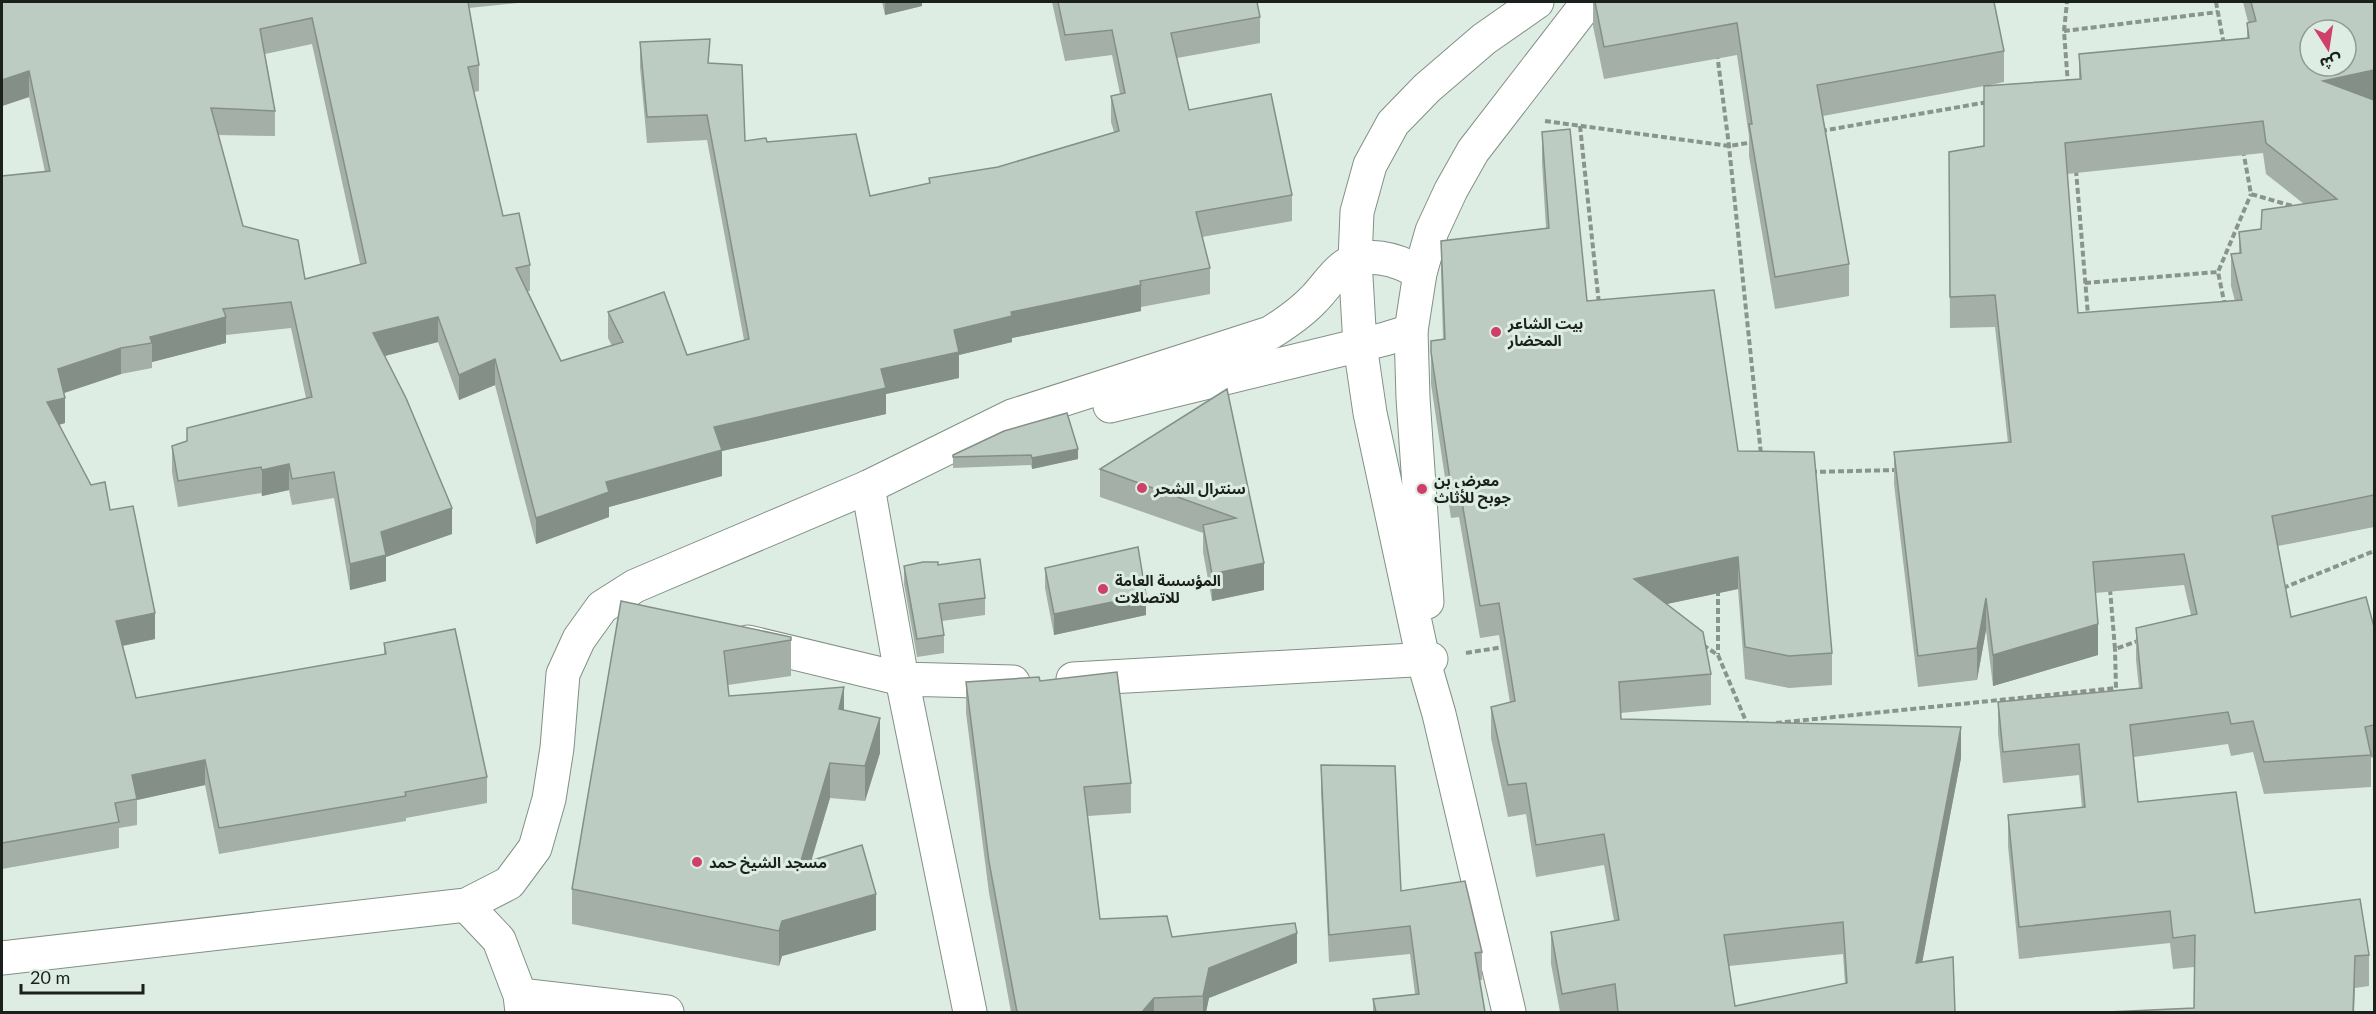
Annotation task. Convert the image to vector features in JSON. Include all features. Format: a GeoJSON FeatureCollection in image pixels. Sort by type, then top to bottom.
{"type":"FeatureCollection","features":[{"type":"Feature","properties":{"kind":"street"},"geometry":{"type":"LineString","coordinates":[[1509,1012],[1370,413],[1360,345],[1355,260],[1357,212],[1370,165],[1394,123],[1435,81],[1484,39],[1537,2]]}},
{"type":"Feature","properties":{"kind":"street"},"geometry":{"type":"LineString","coordinates":[[1427,659],[1411,331],[1420,273],[1432,231],[1473,151],[1588,2]]}},
{"type":"Feature","properties":{"kind":"street"},"geometry":{"type":"LineString","coordinates":[[2,958],[466,904],[509,883],[535,848],[549,799],[554,768],[563,674],[579,639],[602,607],[635,586],[868,487],[1012,416],[1270,333],[1300,313],[1333,276],[1355,260],[1372,257],[1389,259],[1420,273]]}},
{"type":"Feature","properties":{"kind":"street"},"geometry":{"type":"LineString","coordinates":[[954,444],[1411,331]]}},
{"type":"Feature","properties":{"kind":"street"},"geometry":{"type":"LineString","coordinates":[[868,487],[902,679],[970,1012]]}},
{"type":"Feature","properties":{"kind":"street"},"geometry":{"type":"LineString","coordinates":[[602,607],[637,615]]}},
{"type":"Feature","properties":{"kind":"street"},"geometry":{"type":"LineString","coordinates":[[718,635],[902,679],[966,682],[1029,682],[1427,659]]}},
{"type":"Feature","properties":{"kind":"street"},"geometry":{"type":"LineString","coordinates":[[466,904],[499,940],[521,1004],[667,1012]]}},
{"type":"Feature","properties":{"kind":"path"},"geometry":{"type":"LineString","coordinates":[[2067,2],[2064,31],[2069,88]]}},
{"type":"Feature","properties":{"kind":"path"},"geometry":{"type":"LineString","coordinates":[[2216,2],[2226,53]]}},
{"type":"Feature","properties":{"kind":"path"},"geometry":{"type":"LineString","coordinates":[[2064,31],[2218,12]]}},
{"type":"Feature","properties":{"kind":"path"},"geometry":{"type":"LineString","coordinates":[[1716,46],[1729,146],[1762,461]]}},
{"type":"Feature","properties":{"kind":"path"},"geometry":{"type":"LineString","coordinates":[[1811,132],[1998,100]]}},
{"type":"Feature","properties":{"kind":"path"},"geometry":{"type":"LineString","coordinates":[[1501,116],[1729,146],[1764,140]]}},
{"type":"Feature","properties":{"kind":"path"},"geometry":{"type":"LineString","coordinates":[[1580,126],[1599,307]]}},
{"type":"Feature","properties":{"kind":"path"},"geometry":{"type":"LineString","coordinates":[[2227,318],[2218,272],[2252,194],[2243,147]]}},
{"type":"Feature","properties":{"kind":"path"},"geometry":{"type":"LineString","coordinates":[[2076,169],[2088,317]]}},
{"type":"Feature","properties":{"kind":"path"},"geometry":{"type":"LineString","coordinates":[[2252,194],[2306,210]]}},
{"type":"Feature","properties":{"kind":"path"},"geometry":{"type":"LineString","coordinates":[[2085,283],[2218,272]]}},
{"type":"Feature","properties":{"kind":"path"},"geometry":{"type":"LineString","coordinates":[[1810,472],[1902,470]]}},
{"type":"Feature","properties":{"kind":"path"},"geometry":{"type":"LineString","coordinates":[[2279,589],[2374,551]]}},
{"type":"Feature","properties":{"kind":"path"},"geometry":{"type":"LineString","coordinates":[[1772,723],[2116,688],[2109,581]]}},
{"type":"Feature","properties":{"kind":"path"},"geometry":{"type":"LineString","coordinates":[[1718,587],[1718,655],[1748,726],[1760,724]]}},
{"type":"Feature","properties":{"kind":"path"},"geometry":{"type":"LineString","coordinates":[[2115,649],[2148,637]]}},
{"type":"Feature","properties":{"kind":"path"},"geometry":{"type":"LineString","coordinates":[[1701,644],[1718,655]]}},
{"type":"Feature","properties":{"kind":"path"},"geometry":{"type":"LineString","coordinates":[[1427,659],[1511,646]]}},
{"type":"Feature","properties":{"kind":"building"},"geometry":{"type":"Polygon","coordinates":[[[2,2],[468,2],[479,65],[468,67],[503,216],[519,213],[530,265],[516,268],[561,361],[623,342],[608,312],[664,292],[687,355],[749,339],[707,115],[647,117],[640,42],[710,39],[708,63],[742,65],[745,141],[766,138],[767,142],[856,134],[870,196],[930,183],[929,178],[998,167],[1119,131],[1111,96],[1125,93],[1112,30],[1065,35],[1058,2],[1257,2],[1260,17],[1171,33],[1189,110],[1271,94],[1292,195],[1196,212],[1210,268],[1140,281],[1141,285],[1011,312],[1012,316],[954,330],[959,352],[881,369],[886,388],[714,427],[722,450],[606,482],[609,492],[536,518],[495,359],[459,375],[438,317],[373,333],[406,398],[452,508],[381,532],[386,555],[350,564],[334,472],[292,479],[289,464],[262,470],[261,467],[178,481],[172,446],[187,441],[187,428],[312,397],[291,302],[223,309],[226,317],[150,337],[152,343],[121,348],[58,369],[65,398],[47,402],[91,485],[105,482],[110,510],[133,506],[155,613],[116,621],[136,698],[386,654],[384,643],[455,629],[487,777],[405,792],[406,796],[219,828],[205,760],[132,775],[137,799],[115,803],[119,822],[2,843],[2,176],[50,171],[29,71],[2,80],[2,2]],[[312,18],[260,29],[275,111],[211,108],[243,226],[298,240],[305,279],[366,263],[312,18]]]}},
{"type":"Feature","properties":{"kind":"building"},"geometry":{"type":"Polygon","coordinates":[[[1595,2],[1994,2],[2004,51],[1817,85],[1849,264],[1775,277],[1749,124],[1752,124],[1737,23],[1604,47],[1595,2]]]}},
{"type":"Feature","properties":{"kind":"building"},"geometry":{"type":"Polygon","coordinates":[[[2251,2],[2374,2],[2374,70],[2358,73],[2358,18],[2298,18],[2298,78],[2337,78],[2323,81],[2374,100],[2374,495],[2272,516],[2291,617],[2366,597],[2374,627],[2374,725],[2365,727],[2371,755],[2264,762],[2253,721],[2231,724],[2228,712],[2130,725],[2138,802],[2236,792],[2255,913],[2360,899],[2369,955],[2355,956],[2353,1012],[2108,1012],[2194,1008],[2195,935],[2173,938],[2170,911],[2019,927],[2008,815],[2085,807],[2079,744],[2003,752],[1998,702],[2142,688],[2136,628],[2197,614],[2184,554],[2093,562],[2098,624],[1993,655],[1986,598],[1977,648],[1918,656],[1894,452],[2011,442],[1995,295],[1950,297],[1949,152],[1984,146],[1984,86],[2081,79],[2079,54],[2249,38],[2247,23],[2256,21],[2251,2]],[[2263,121],[2065,143],[2078,313],[2242,300],[2231,254],[2241,253],[2239,232],[2261,229],[2262,210],[2337,199],[2266,143],[2263,121]]]}},
{"type":"Feature","properties":{"kind":"building"},"geometry":{"type":"Polygon","coordinates":[[[1570,129],[1587,301],[1714,290],[1738,451],[1814,452],[1832,653],[1789,656],[1745,647],[1738,557],[1634,579],[1703,632],[1711,674],[1619,682],[1621,719],[1961,727],[1916,963],[1953,957],[1955,1012],[1618,1012],[1615,984],[1562,994],[1551,932],[1619,920],[1604,834],[1536,845],[1526,783],[1508,785],[1491,707],[1515,701],[1499,603],[1480,606],[1459,485],[1451,486],[1431,352],[1431,341],[1445,339],[1441,241],[1549,228],[1542,132],[1570,129]],[[1843,922],[1724,935],[1735,1006],[1847,983],[1843,922]]]}},
{"type":"Feature","properties":{"kind":"building"},"geometry":{"type":"Polygon","coordinates":[[[1227,389],[1264,563],[1212,574],[1203,525],[1236,518],[1100,469],[1227,389]]]}},
{"type":"Feature","properties":{"kind":"building"},"geometry":{"type":"Polygon","coordinates":[[[1067,413],[1078,449],[1032,458],[1031,455],[953,457],[1004,431],[1067,413]]]}},
{"type":"Feature","properties":{"kind":"building"},"geometry":{"type":"Polygon","coordinates":[[[1138,547],[1146,595],[1054,614],[1045,568],[1138,547]]]}},
{"type":"Feature","properties":{"kind":"building"},"geometry":{"type":"Polygon","coordinates":[[[980,559],[985,598],[939,604],[944,635],[917,639],[904,566],[923,562],[938,562],[938,565],[980,559]]]}},
{"type":"Feature","properties":{"kind":"building","name":"مسجد الشيخ حمد"},"geometry":{"type":"Polygon","coordinates":[[[621,601],[791,637],[791,640],[724,651],[729,696],[844,687],[839,709],[880,718],[865,766],[830,763],[800,864],[862,845],[876,894],[782,921],[779,931],[572,889],[621,601]]]}},
{"type":"Feature","properties":{"kind":"building"},"geometry":{"type":"Polygon","coordinates":[[[1117,672],[1131,783],[1084,787],[1100,919],[1167,916],[1172,937],[1295,923],[1297,933],[1209,968],[1203,996],[1154,998],[1142,1012],[1017,1012],[989,862],[966,682],[1039,677],[1040,681],[1117,672]]]}},
{"type":"Feature","properties":{"kind":"building"},"geometry":{"type":"Polygon","coordinates":[[[1321,765],[1395,766],[1401,891],[1465,881],[1482,952],[1475,953],[1485,1012],[1376,1012],[1373,999],[1419,994],[1410,926],[1329,935],[1321,765]]]}},
{"type":"Feature","properties":{"kind":"place","name":"بيت الشاعر المحضار"},"geometry":{"type":"Point","coordinates":[1496,332]}},
{"type":"Feature","properties":{"kind":"place","name":"سنترال الشحر"},"geometry":{"type":"Point","coordinates":[1142,488]}},
{"type":"Feature","properties":{"kind":"place","name":"معرض بن جوبح للأثاث"},"geometry":{"type":"Point","coordinates":[1422,489]}},
{"type":"Feature","properties":{"kind":"place","name":"المؤسسة العامة للاتصالات"},"geometry":{"type":"Point","coordinates":[1103,589]}},
{"type":"Feature","properties":{"kind":"place","name":"مسجد الشيخ حمد"},"geometry":{"type":"Point","coordinates":[697,862]}}]}
